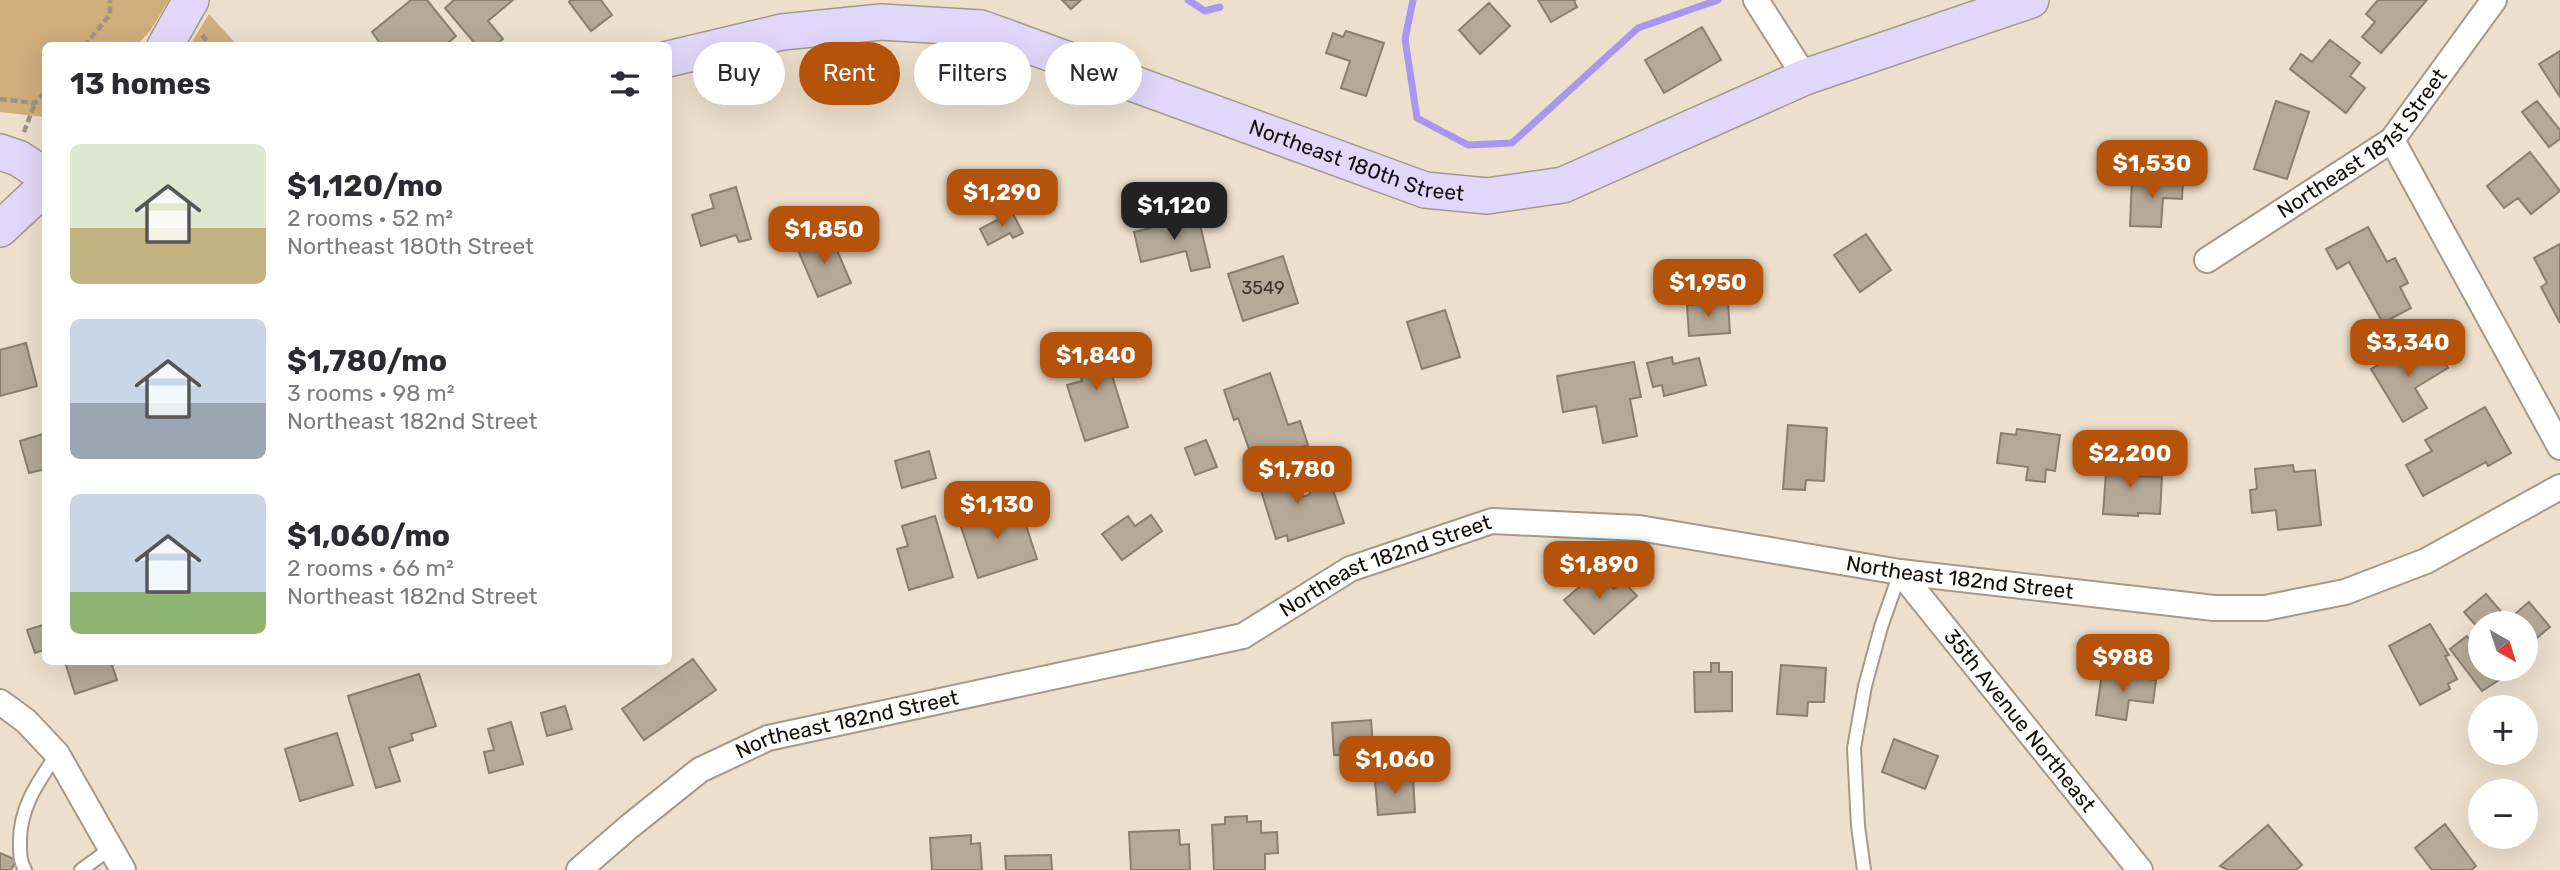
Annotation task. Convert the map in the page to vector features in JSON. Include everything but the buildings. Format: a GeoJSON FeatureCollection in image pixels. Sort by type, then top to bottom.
{"type":"FeatureCollection","features":[{"type":"Feature","properties":{"kind":"street"},"geometry":{"type":"LineString","coordinates":[[167,42],[191,0]]}},
{"type":"Feature","properties":{"kind":"street","name":"Northeast 180th Street"},"geometry":{"type":"LineString","coordinates":[[672,58],[782,32],[881,22],[981,28],[1425,190],[1487,196],[1563,185],[1805,77],[2031,0]]}},
{"type":"Feature","properties":{"kind":"street","name":"Northeast 181st Street"},"geometry":{"type":"LineString","coordinates":[[2207,260],[2392,140],[2494,0]]}},
{"type":"Feature","properties":{"kind":"street"},"geometry":{"type":"LineString","coordinates":[[1758,3],[1805,77]]}},
{"type":"Feature","properties":{"kind":"street"},"geometry":{"type":"LineString","coordinates":[[2392,140],[2560,447]]}},
{"type":"Feature","properties":{"kind":"street"},"geometry":{"type":"LineString","coordinates":[[0,152],[18,158],[42,173]]}},
{"type":"Feature","properties":{"kind":"street"},"geometry":{"type":"LineString","coordinates":[[0,229],[42,190]]}},
{"type":"Feature","properties":{"kind":"street","name":"Northeast 182nd Street"},"geometry":{"type":"LineString","coordinates":[[579,870],[630,825],[700,770],[768,738],[1243,636],[1350,569],[1492,521],[1639,528],[1900,572],[2214,608],[2265,608],[2345,592],[2426,561],[2560,488]]}},
{"type":"Feature","properties":{"kind":"street","name":"35th Avenue Northeast"},"geometry":{"type":"LineString","coordinates":[[1900,572],[2140,870]]}},
{"type":"Feature","properties":{"kind":"street"},"geometry":{"type":"LineString","coordinates":[[0,702],[26,721],[57,754],[123,870]]}},
{"type":"Feature","properties":{"kind":"lane"},"geometry":{"type":"LineString","coordinates":[[1864,870],[1858,826],[1854,748],[1865,687],[1881,627],[1900,572]]}},
{"type":"Feature","properties":{"kind":"lane"},"geometry":{"type":"LineString","coordinates":[[25,870],[20,847],[22,818],[27,800],[57,754]]}},
{"type":"Feature","properties":{"kind":"lane"},"geometry":{"type":"LineString","coordinates":[[81,870],[110,849]]}},
{"type":"Feature","properties":{"kind":"path"},"geometry":{"type":"LineString","coordinates":[[87,42],[110,15],[110,0]]}},
{"type":"Feature","properties":{"kind":"path"},"geometry":{"type":"LineString","coordinates":[[0,99],[35,103],[42,95]]}},
{"type":"Feature","properties":{"kind":"shaded area"},"geometry":{"type":"Polygon","coordinates":[[[0,0],[169,0],[150,31],[140,42],[42,42],[42,117],[0,112],[0,0]]]}},
{"type":"Feature","properties":{"kind":"shaded area"},"geometry":{"type":"Polygon","coordinates":[[[209,14],[234,42],[192,42],[209,14]]]}},
{"type":"Feature","properties":{"kind":"waterway"},"geometry":{"type":"LineString","coordinates":[[1188,0],[1205,11],[1220,7]]}},
{"type":"Feature","properties":{"kind":"waterway"},"geometry":{"type":"LineString","coordinates":[[1413,0],[1405,39],[1417,118],[1468,145],[1512,143],[1638,28],[1718,0]]}}]}
